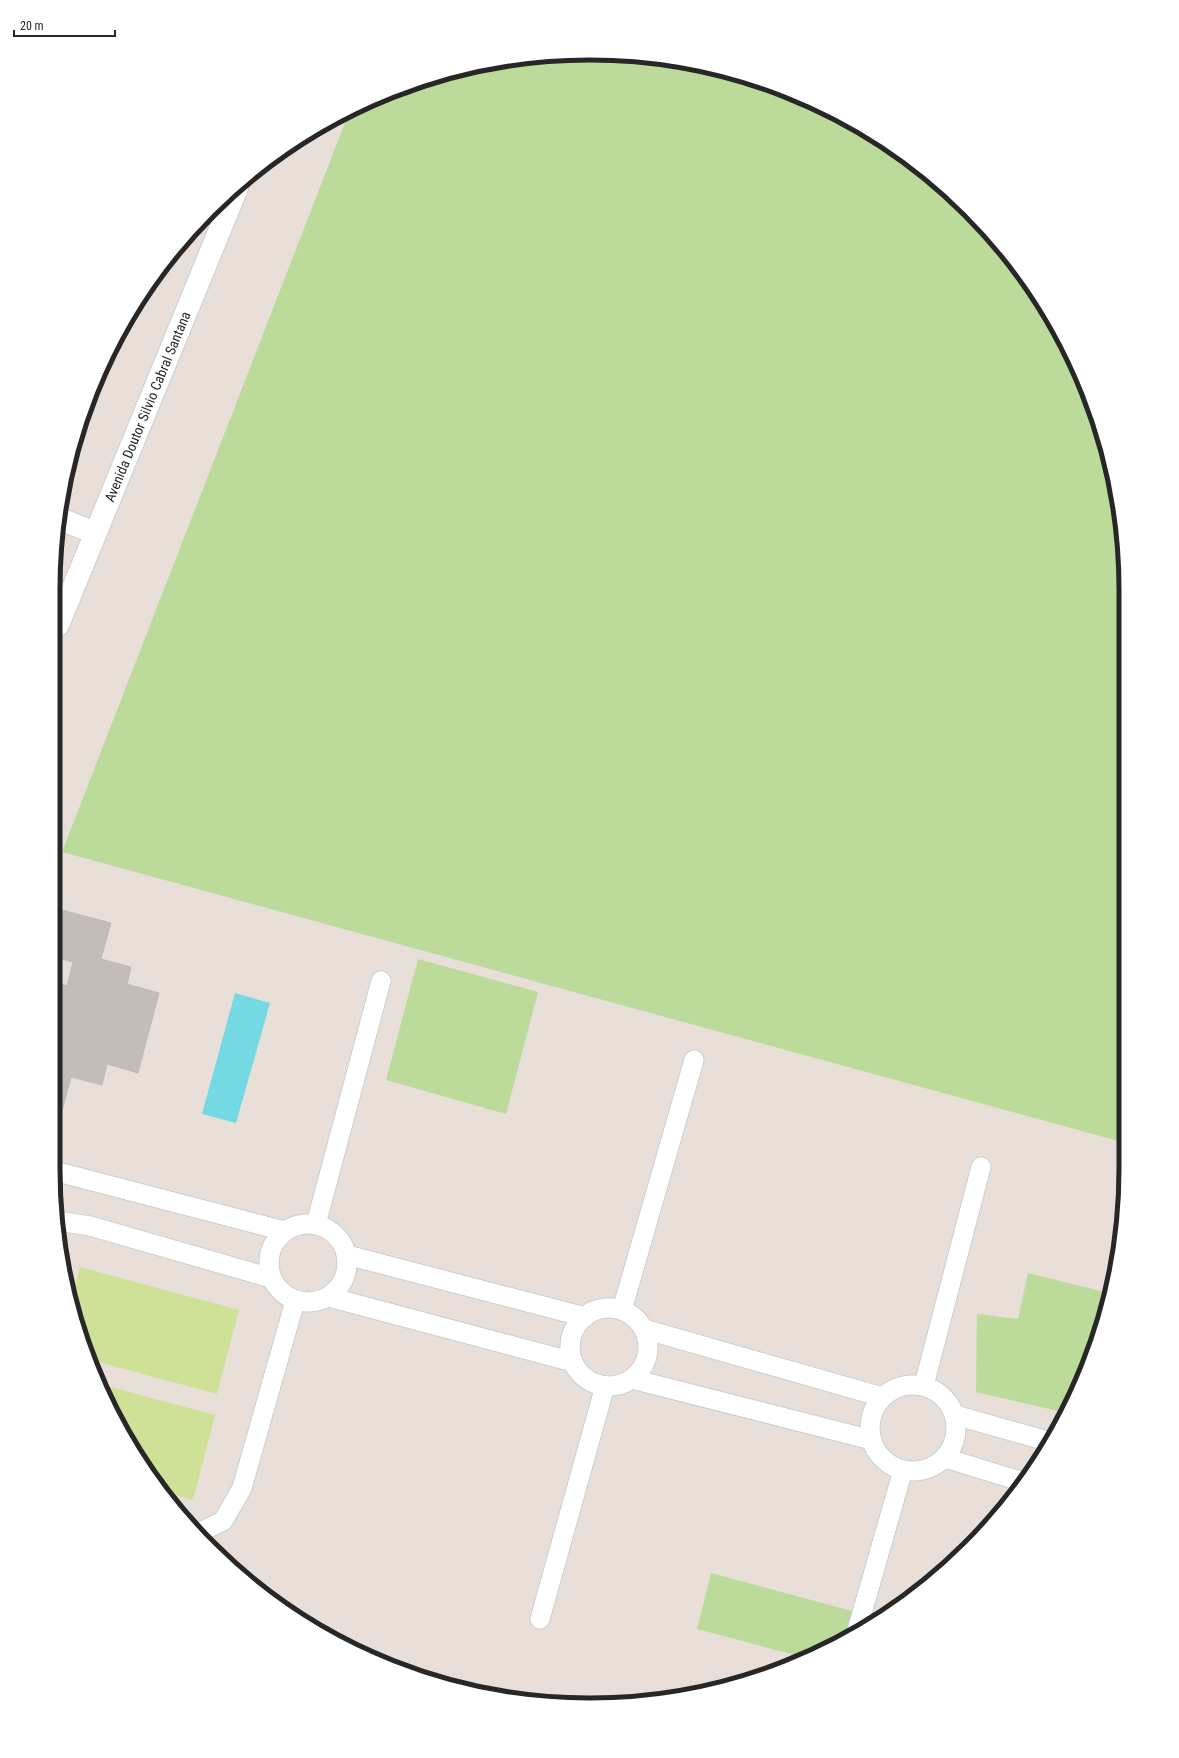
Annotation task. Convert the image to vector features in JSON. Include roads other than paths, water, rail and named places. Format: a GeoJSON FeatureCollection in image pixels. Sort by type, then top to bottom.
{"type":"FeatureCollection","features":[{"type":"Feature","properties":{"kind":"street","name":"Avenida Doutor Silvio Cabral Santana"},"geometry":{"type":"LineString","coordinates":[[60,620],[233,198]]}},
{"type":"Feature","properties":{"kind":"street"},"geometry":{"type":"LineString","coordinates":[[65,521],[95,533]]}},
{"type":"Feature","properties":{"kind":"lane"},"geometry":{"type":"LineString","coordinates":[[316,1224],[380,981]]}},
{"type":"Feature","properties":{"kind":"lane"},"geometry":{"type":"LineString","coordinates":[[622,1310],[694,1060]]}},
{"type":"Feature","properties":{"kind":"lane"},"geometry":{"type":"LineString","coordinates":[[924,1385],[982,1167]]}},
{"type":"Feature","properties":{"kind":"lane"},"geometry":{"type":"LineString","coordinates":[[60,1173],[284,1231]]}},
{"type":"Feature","properties":{"kind":"lane"},"geometry":{"type":"LineString","coordinates":[[63,1222],[90,1226],[271,1278]]}},
{"type":"Feature","properties":{"kind":"lane"},"geometry":{"type":"LineString","coordinates":[[316,1224],[328,1229],[337,1236],[347,1255],[347,1267],[344,1279],[338,1289],[329,1297],[307,1303],[295,1301],[285,1296],[277,1288],[271,1278],[268,1265],[270,1252],[275,1241],[284,1231],[295,1226],[316,1224]]}},
{"type":"Feature","properties":{"kind":"lane"},"geometry":{"type":"LineString","coordinates":[[347,1255],[585,1316]]}},
{"type":"Feature","properties":{"kind":"lane"},"geometry":{"type":"LineString","coordinates":[[329,1297],[573,1362]]}},
{"type":"Feature","properties":{"kind":"lane"},"geometry":{"type":"LineString","coordinates":[[203,1531],[223,1521],[242,1488],[295,1301]]}},
{"type":"Feature","properties":{"kind":"lane"},"geometry":{"type":"LineString","coordinates":[[604,1308],[622,1310],[636,1319],[644,1329],[648,1339],[648,1350],[645,1362],[640,1372],[632,1379],[621,1385],[605,1386],[596,1384],[586,1379],[578,1371],[573,1362],[570,1350],[572,1337],[576,1326],[585,1316],[604,1308]]}},
{"type":"Feature","properties":{"kind":"lane"},"geometry":{"type":"LineString","coordinates":[[644,1329],[882,1397]]}},
{"type":"Feature","properties":{"kind":"lane"},"geometry":{"type":"LineString","coordinates":[[632,1379],[872,1440]]}},
{"type":"Feature","properties":{"kind":"lane"},"geometry":{"type":"LineString","coordinates":[[908,1384],[924,1385],[938,1391],[949,1402],[955,1415],[957,1426],[956,1438],[952,1448],[945,1458],[933,1467],[918,1471],[903,1470],[893,1466],[883,1459],[876,1450],[872,1440],[870,1425],[874,1410],[882,1397],[894,1388],[908,1384]]}},
{"type":"Feature","properties":{"kind":"lane"},"geometry":{"type":"LineString","coordinates":[[540,1619],[605,1386]]}},
{"type":"Feature","properties":{"kind":"lane"},"geometry":{"type":"LineString","coordinates":[[955,1415],[1044,1440]]}},
{"type":"Feature","properties":{"kind":"lane"},"geometry":{"type":"LineString","coordinates":[[945,1458],[1018,1480]]}},
{"type":"Feature","properties":{"kind":"lane"},"geometry":{"type":"LineString","coordinates":[[859,1624],[903,1470]]}},
{"type":"Feature","properties":{"kind":"water"},"geometry":{"type":"Polygon","coordinates":[[[235,993],[270,1003],[236,1123],[202,1114],[235,993]]]}}]}
